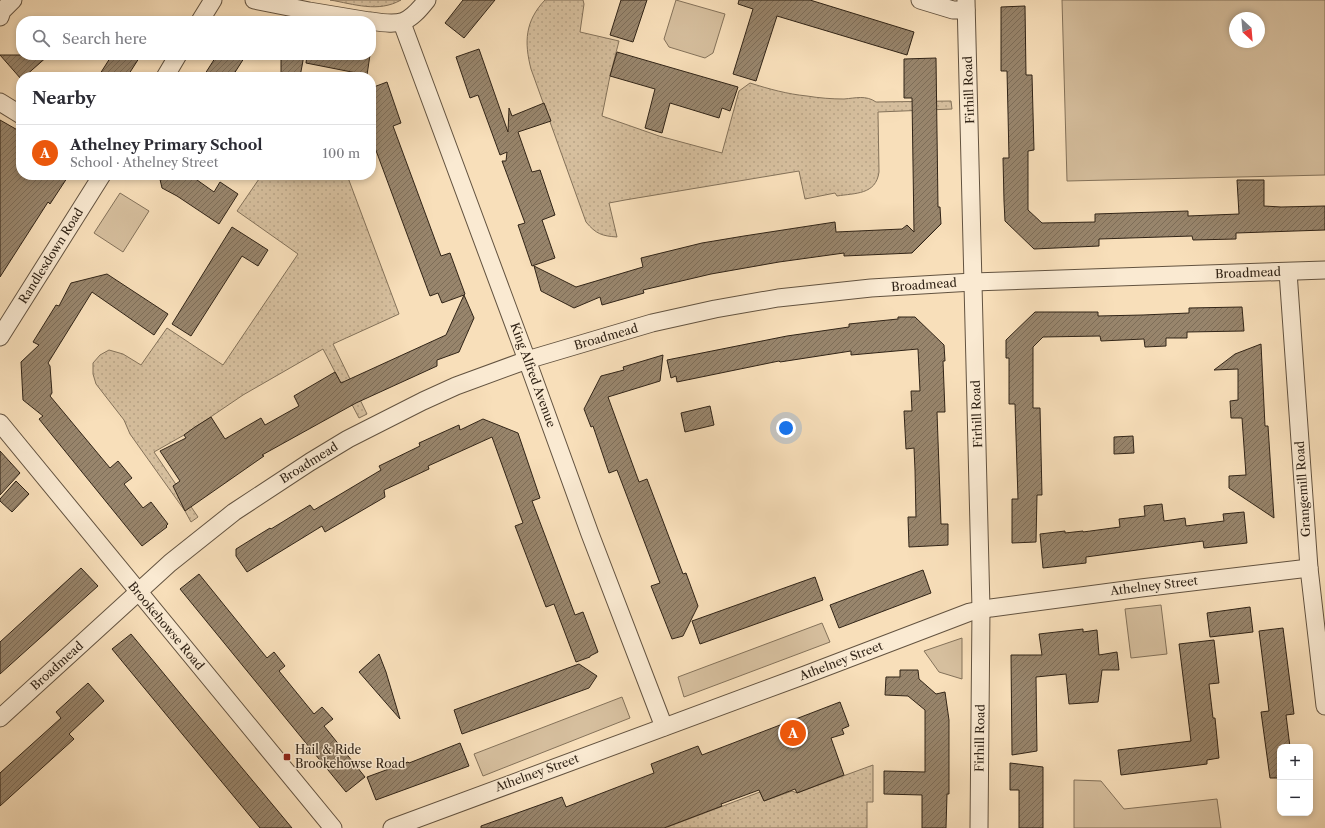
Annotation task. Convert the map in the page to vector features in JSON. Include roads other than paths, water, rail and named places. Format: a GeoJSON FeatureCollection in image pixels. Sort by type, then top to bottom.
{"type":"FeatureCollection","features":[{"type":"Feature","properties":{"kind":"street"},"geometry":{"type":"LineString","coordinates":[[0,17],[2,11],[13,0]]}},
{"type":"Feature","properties":{"kind":"street"},"geometry":{"type":"LineString","coordinates":[[203,16],[213,0]]}},
{"type":"Feature","properties":{"kind":"street"},"geometry":{"type":"LineString","coordinates":[[254,0],[340,16]]}},
{"type":"Feature","properties":{"kind":"street"},"geometry":{"type":"LineString","coordinates":[[376,22],[384,24],[402,23],[416,14],[427,0]]}},
{"type":"Feature","properties":{"kind":"street"},"geometry":{"type":"LineString","coordinates":[[920,0],[953,10],[966,5]]}},
{"type":"Feature","properties":{"kind":"street","name":"Firhill Road"},"geometry":{"type":"LineString","coordinates":[[966,5],[981,609],[979,828]]}},
{"type":"Feature","properties":{"kind":"street","name":"King Alfred Avenue"},"geometry":{"type":"LineString","coordinates":[[402,23],[528,360],[590,534],[664,727]]}},
{"type":"Feature","properties":{"kind":"street"},"geometry":{"type":"LineString","coordinates":[[168,72],[175,60]]}},
{"type":"Feature","properties":{"kind":"street"},"geometry":{"type":"LineString","coordinates":[[0,102],[16,112]]}},
{"type":"Feature","properties":{"kind":"street","name":"Randlesdown Road"},"geometry":{"type":"LineString","coordinates":[[0,337],[99,180]]}},
{"type":"Feature","properties":{"kind":"street","name":"Broadmead"},"geometry":{"type":"LineString","coordinates":[[0,718],[138,592],[188,548],[234,512],[348,439],[456,386],[528,360],[652,323],[715,309],[771,299],[871,288],[973,282],[1325,270]]}},
{"type":"Feature","properties":{"kind":"street","name":"Grangemill Road"},"geometry":{"type":"LineString","coordinates":[[1288,272],[1309,568],[1325,706]]}},
{"type":"Feature","properties":{"kind":"street","name":"Brookehowse Road"},"geometry":{"type":"LineString","coordinates":[[0,423],[334,828]]}},
{"type":"Feature","properties":{"kind":"street","name":"Athelney Street"},"geometry":{"type":"LineString","coordinates":[[392,828],[970,612],[981,609],[1133,589],[1309,568]]}},
{"type":"Feature","properties":{"kind":"place","name":"Athelney Primary School"},"geometry":{"type":"Point","coordinates":[793,733]}},
{"type":"Feature","properties":{"kind":"place","name":"Hail & Ride Brookehowse Road"},"geometry":{"type":"Point","coordinates":[287,757]}}]}
